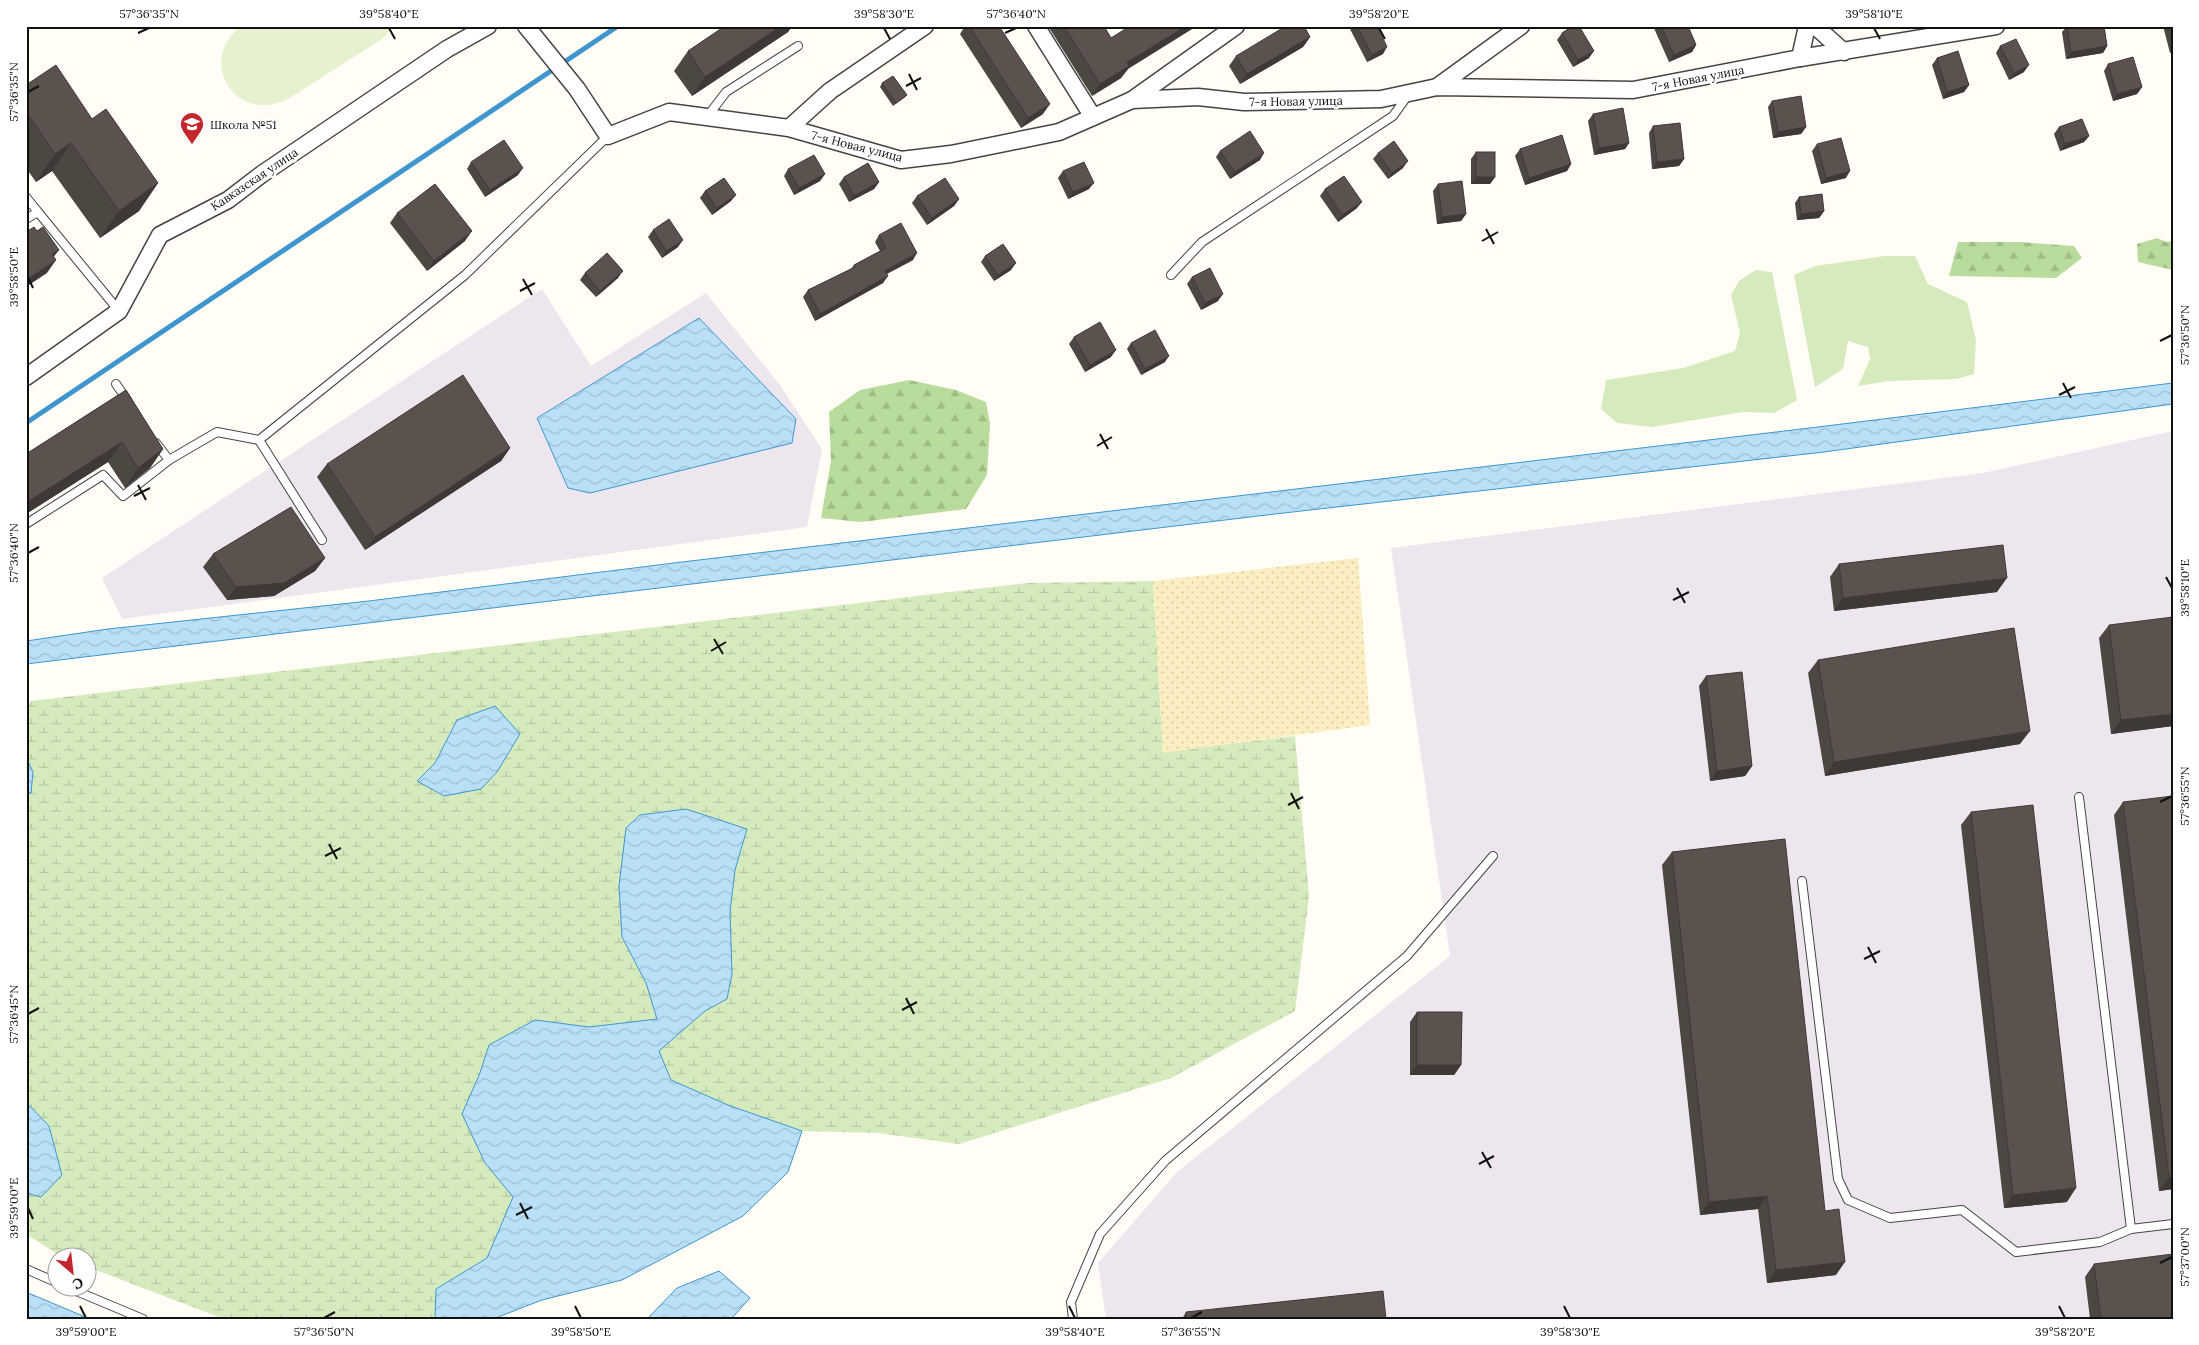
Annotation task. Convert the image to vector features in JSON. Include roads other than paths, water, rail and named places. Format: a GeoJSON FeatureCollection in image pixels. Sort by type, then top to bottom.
{"type":"FeatureCollection","features":[{"type":"Feature","properties":{"kind":"street","name":"Кавказская улица"},"geometry":{"type":"LineString","coordinates":[[26,377],[119,312],[160,235],[228,200],[262,174],[447,49],[488,26]]}},
{"type":"Feature","properties":{"kind":"street"},"geometry":{"type":"LineString","coordinates":[[526,26],[577,88],[608,136]]}},
{"type":"Feature","properties":{"kind":"street"},"geometry":{"type":"LineString","coordinates":[[790,128],[830,91],[925,26]]}},
{"type":"Feature","properties":{"kind":"street"},"geometry":{"type":"LineString","coordinates":[[1036,26],[1092,117]]}},
{"type":"Feature","properties":{"kind":"street"},"geometry":{"type":"LineString","coordinates":[[1132,100],[1236,26]]}},
{"type":"Feature","properties":{"kind":"street"},"geometry":{"type":"LineString","coordinates":[[1437,86],[1521,26]]}},
{"type":"Feature","properties":{"kind":"street"},"geometry":{"type":"LineString","coordinates":[[1800,58],[1807,26]]}},
{"type":"Feature","properties":{"kind":"street"},"geometry":{"type":"LineString","coordinates":[[1815,26],[1844,52]]}},
{"type":"Feature","properties":{"kind":"street","name":"7-я Новая улица"},"geometry":{"type":"LineString","coordinates":[[608,136],[669,112],[790,128],[901,160],[950,154],[1059,132],[1132,100],[1198,97],[1244,102],[1372,99],[1410,93],[1437,86],[1633,90],[1800,58],[1996,26]]}},
{"type":"Feature","properties":{"kind":"lane"},"geometry":{"type":"LineString","coordinates":[[708,117],[726,92],[798,46]]}},
{"type":"Feature","properties":{"kind":"lane"},"geometry":{"type":"LineString","coordinates":[[1171,275],[1202,242],[1393,116],[1410,93]]}},
{"type":"Feature","properties":{"kind":"lane"},"geometry":{"type":"LineString","coordinates":[[259,440],[465,275],[608,136]]}},
{"type":"Feature","properties":{"kind":"lane"},"geometry":{"type":"LineString","coordinates":[[26,197],[119,312]]}},
{"type":"Feature","properties":{"kind":"lane"},"geometry":{"type":"LineString","coordinates":[[26,219],[38,212]]}},
{"type":"Feature","properties":{"kind":"lane"},"geometry":{"type":"LineString","coordinates":[[116,384],[133,408]]}},
{"type":"Feature","properties":{"kind":"lane"},"geometry":{"type":"LineString","coordinates":[[26,524],[103,475],[123,496],[169,460],[217,432],[259,440],[322,540]]}},
{"type":"Feature","properties":{"kind":"lane"},"geometry":{"type":"LineString","coordinates":[[149,433],[169,460]]}},
{"type":"Feature","properties":{"kind":"lane"},"geometry":{"type":"LineString","coordinates":[[2079,797],[2131,1229]]}},
{"type":"Feature","properties":{"kind":"lane"},"geometry":{"type":"LineString","coordinates":[[1073,1319],[1071,1302],[1100,1234],[1165,1161],[1407,956],[1493,856]]}},
{"type":"Feature","properties":{"kind":"lane"},"geometry":{"type":"LineString","coordinates":[[1802,881],[1838,1179],[1848,1200],[1890,1218],[1962,1210],[2016,1252],[2100,1242],[2131,1229],[2173,1224]]}},
{"type":"Feature","properties":{"kind":"lane"},"geometry":{"type":"LineString","coordinates":[[26,1269],[48,1279]]}},
{"type":"Feature","properties":{"kind":"lane"},"geometry":{"type":"LineString","coordinates":[[93,1298],[143,1319]]}},
{"type":"Feature","properties":{"kind":"water"},"geometry":{"type":"Polygon","coordinates":[[[699,318],[796,419],[792,443],[590,493],[568,488],[537,418],[699,318]]]}},
{"type":"Feature","properties":{"kind":"water"},"geometry":{"type":"Polygon","coordinates":[[[2173,383],[2173,404],[1824,452],[1275,514],[26,664],[26,641],[108,629],[369,601],[2173,383]]]}},
{"type":"Feature","properties":{"kind":"water"},"geometry":{"type":"Polygon","coordinates":[[[495,706],[520,734],[497,772],[481,789],[444,796],[417,781],[435,763],[457,720],[495,706]]]}},
{"type":"Feature","properties":{"kind":"water"},"geometry":{"type":"Polygon","coordinates":[[[26,757],[33,772],[31,793],[26,792],[26,757]]]}},
{"type":"Feature","properties":{"kind":"water"},"geometry":{"type":"Polygon","coordinates":[[[686,809],[747,829],[735,870],[730,912],[732,974],[727,999],[705,1011],[659,1051],[671,1080],[728,1105],[802,1131],[788,1172],[743,1216],[622,1280],[542,1300],[493,1319],[435,1319],[436,1289],[487,1258],[513,1197],[485,1163],[462,1114],[480,1073],[489,1045],[535,1020],[589,1027],[657,1019],[646,983],[622,937],[619,886],[626,828],[640,815],[686,809]]]}},
{"type":"Feature","properties":{"kind":"water"},"geometry":{"type":"Polygon","coordinates":[[[26,1102],[49,1126],[62,1175],[41,1197],[26,1193],[26,1102]]]}},
{"type":"Feature","properties":{"kind":"water"},"geometry":{"type":"Polygon","coordinates":[[[719,1271],[750,1298],[731,1319],[647,1319],[677,1288],[719,1271]]]}},
{"type":"Feature","properties":{"kind":"water"},"geometry":{"type":"Polygon","coordinates":[[[26,1292],[90,1319],[26,1319],[26,1292]]]}},
{"type":"Feature","properties":{"kind":"waterway"},"geometry":{"type":"LineString","coordinates":[[26,423],[618,26]]}},
{"type":"Feature","properties":{"kind":"place","name":"Школа №51"},"geometry":{"type":"Point","coordinates":[192,145]}}]}
